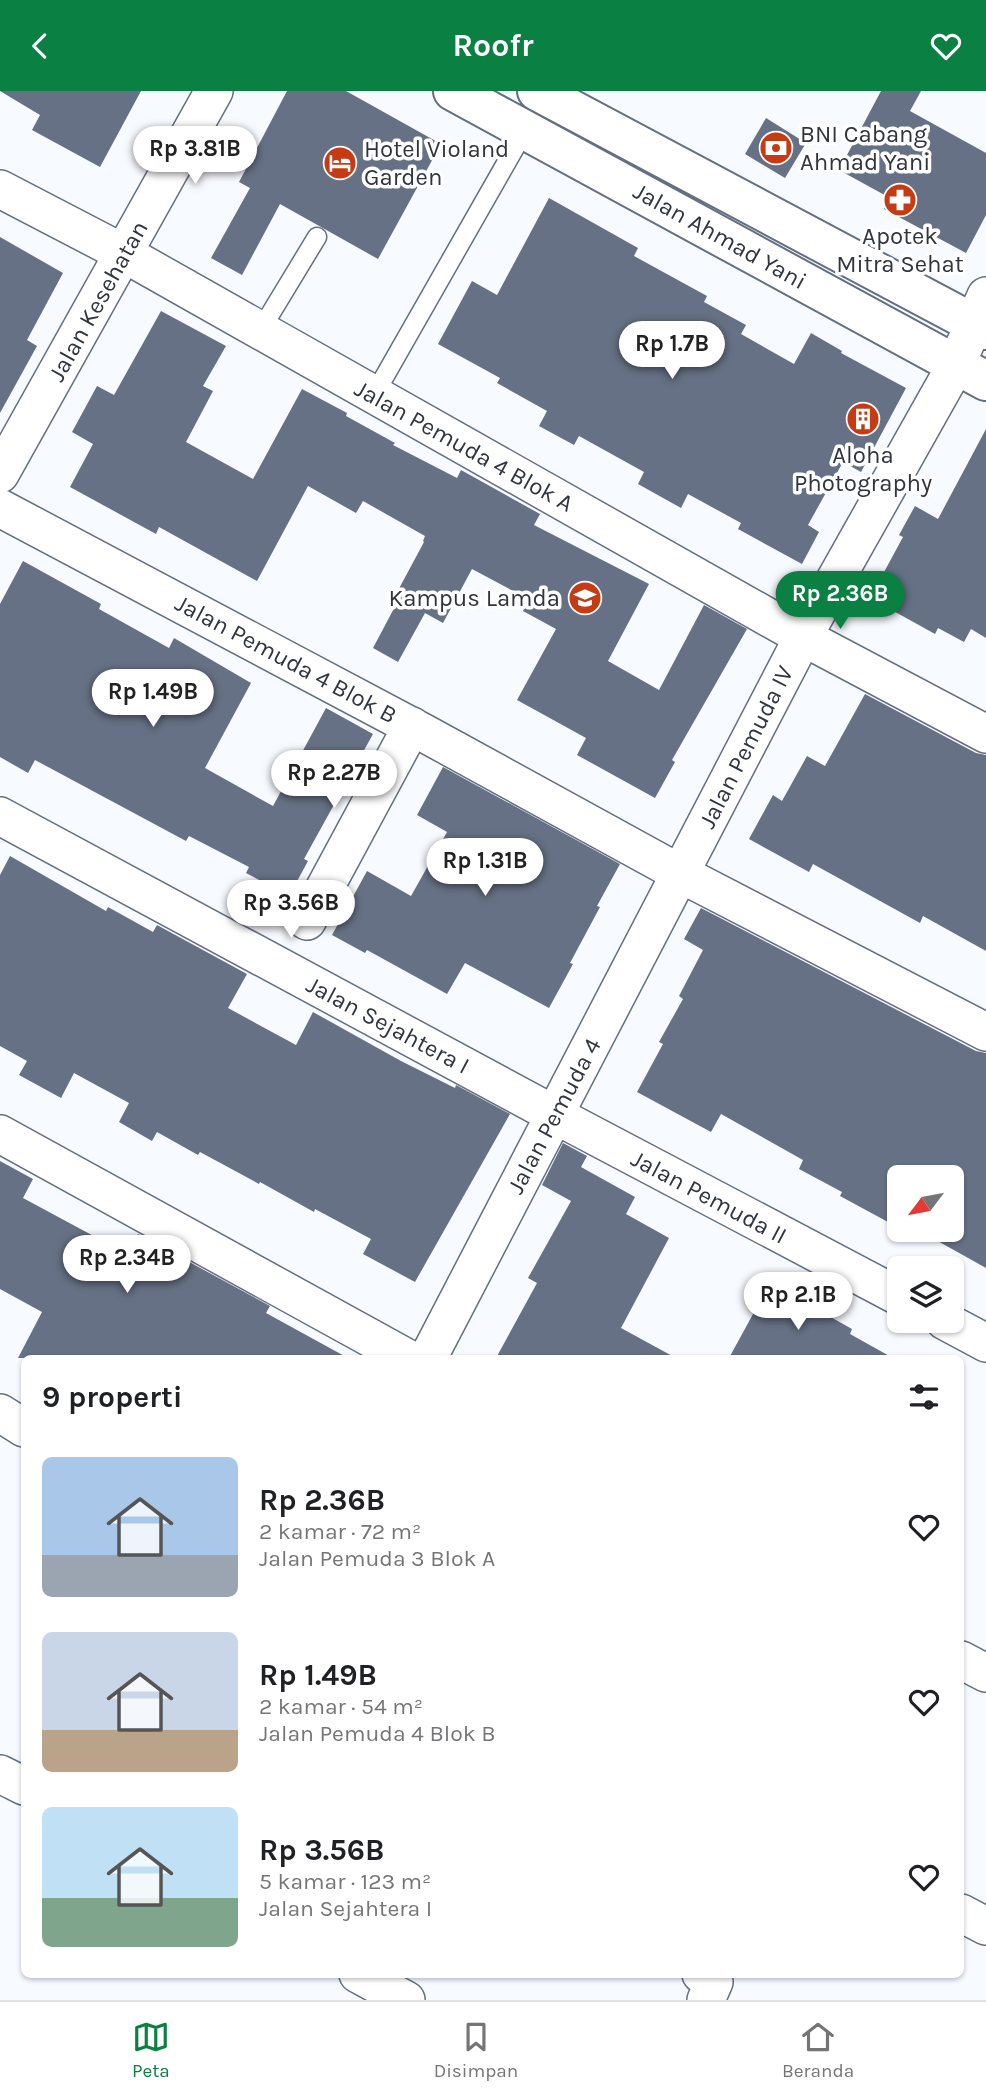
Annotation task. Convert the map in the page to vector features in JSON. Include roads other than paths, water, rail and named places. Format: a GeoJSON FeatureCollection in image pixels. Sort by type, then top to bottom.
{"type":"FeatureCollection","features":[{"type":"Feature","properties":{"kind":"main road","name":"Jalan Ahmad Yani"},"geometry":{"type":"LineString","coordinates":[[453,91],[971,373]]}},
{"type":"Feature","properties":{"kind":"main road","name":"Jalan Ahmad Yani"},"geometry":{"type":"LineString","coordinates":[[537,91],[982,316]]}},
{"type":"Feature","properties":{"kind":"street","name":"Jalan Kesehatan"},"geometry":{"type":"LineString","coordinates":[[0,474],[214,91]]}},
{"type":"Feature","properties":{"kind":"street","name":"Jalan Pemuda 4 Blok A"},"geometry":{"type":"LineString","coordinates":[[0,189],[125,254],[803,637],[986,734]]}},
{"type":"Feature","properties":{"kind":"street","name":"Jalan Pemuda IV"},"geometry":{"type":"LineString","coordinates":[[681,874],[803,637],[971,373],[982,316]]}},
{"type":"Feature","properties":{"kind":"street","name":"Jalan Pemuda 4 Blok B"},"geometry":{"type":"LineString","coordinates":[[0,508],[412,726],[681,874],[986,1032]]}},
{"type":"Feature","properties":{"kind":"street"},"geometry":{"type":"LineString","coordinates":[[307,921],[412,726]]}},
{"type":"Feature","properties":{"kind":"street","name":"Jalan Sejahtera I"},"geometry":{"type":"LineString","coordinates":[[0,816],[555,1115]]}},
{"type":"Feature","properties":{"kind":"street","name":"Jalan Pemuda 4"},"geometry":{"type":"LineString","coordinates":[[430,1355],[681,874]]}},
{"type":"Feature","properties":{"kind":"street","name":"Jalan Pemuda II"},"geometry":{"type":"LineString","coordinates":[[555,1115],[887,1290]]}},
{"type":"Feature","properties":{"kind":"street"},"geometry":{"type":"LineString","coordinates":[[0,1134],[396,1355]]}},
{"type":"Feature","properties":{"kind":"street"},"geometry":{"type":"LineString","coordinates":[[964,1331],[986,1343]]}},
{"type":"Feature","properties":{"kind":"street"},"geometry":{"type":"LineString","coordinates":[[0,1413],[21,1426]]}},
{"type":"Feature","properties":{"kind":"street"},"geometry":{"type":"LineString","coordinates":[[964,1662],[986,1673]]}},
{"type":"Feature","properties":{"kind":"street"},"geometry":{"type":"LineString","coordinates":[[0,1774],[21,1784]]}},
{"type":"Feature","properties":{"kind":"street"},"geometry":{"type":"LineString","coordinates":[[964,1915],[986,1926]]}},
{"type":"Feature","properties":{"kind":"street"},"geometry":{"type":"LineString","coordinates":[[365,1978],[406,2000]]}},
{"type":"Feature","properties":{"kind":"street"},"geometry":{"type":"LineString","coordinates":[[706,2000],[714,1982],[708,1978]]}},
{"type":"Feature","properties":{"kind":"lane"},"geometry":{"type":"LineString","coordinates":[[374,395],[525,129]]}},
{"type":"Feature","properties":{"kind":"lane"},"geometry":{"type":"LineString","coordinates":[[260,331],[317,237]]}},
{"type":"Feature","properties":{"kind":"place","name":"BNI Cabang Ahmad Yani"},"geometry":{"type":"Point","coordinates":[776,148]}},
{"type":"Feature","properties":{"kind":"place","name":"Hotel Violand Garden"},"geometry":{"type":"Point","coordinates":[340,163]}},
{"type":"Feature","properties":{"kind":"place","name":"Apotek Mitra Sehat"},"geometry":{"type":"Point","coordinates":[900,200]}},
{"type":"Feature","properties":{"kind":"place","name":"Aloha Photography"},"geometry":{"type":"Point","coordinates":[863,419]}},
{"type":"Feature","properties":{"kind":"place","name":"Kampus Lamda"},"geometry":{"type":"Point","coordinates":[585,598]}}]}
